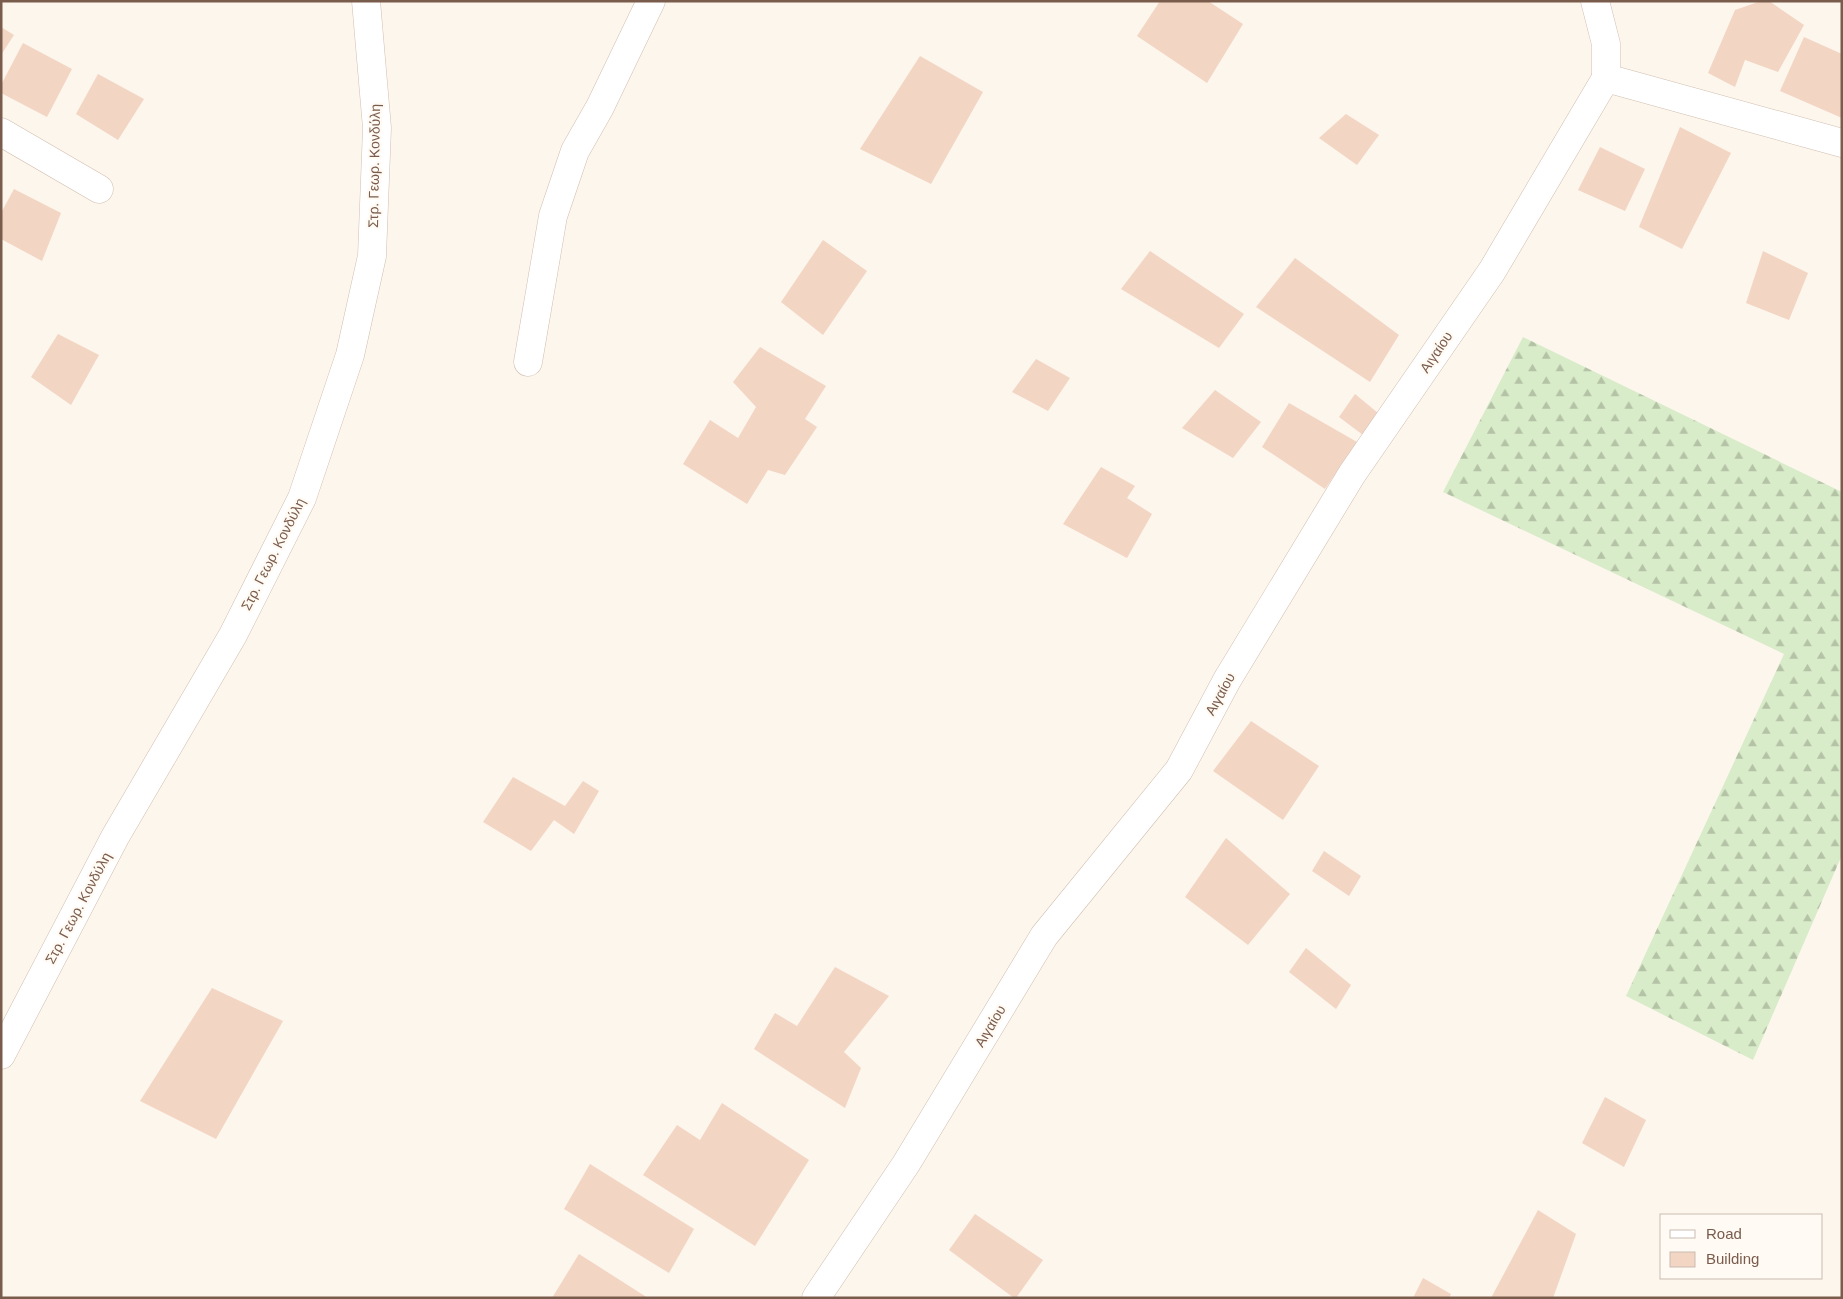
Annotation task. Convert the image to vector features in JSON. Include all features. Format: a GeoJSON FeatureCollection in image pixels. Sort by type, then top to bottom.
{"type":"FeatureCollection","features":[{"type":"Feature","properties":{"kind":"street","name":"Στρ. Γεωρ. Κονδύλη"},"geometry":{"type":"LineString","coordinates":[[1,1055],[115,837],[233,634],[302,498],[350,356],[372,256],[377,128],[366,1]]}},
{"type":"Feature","properties":{"kind":"street"},"geometry":{"type":"LineString","coordinates":[[528,362],[556,206],[575,151],[600,107],[651,1]]}},
{"type":"Feature","properties":{"kind":"street"},"geometry":{"type":"LineString","coordinates":[[1595,1],[1606,44],[1606,78],[1842,143]]}},
{"type":"Feature","properties":{"kind":"street","name":"Αιγαίου"},"geometry":{"type":"LineString","coordinates":[[816,1298],[906,1164],[1044,936],[1180,770],[1227,680],[1352,474],[1492,271],[1606,78]]}},
{"type":"Feature","properties":{"kind":"street"},"geometry":{"type":"LineString","coordinates":[[1,132],[99,189]]}},
{"type":"Feature","properties":{"kind":"green space"},"geometry":{"type":"Polygon","coordinates":[[[1523,337],[1842,492],[1842,855],[1753,1060],[1626,996],[1784,654],[1443,492],[1523,337]]]}},
{"type":"Feature","properties":{"kind":"building"},"geometry":{"type":"Polygon","coordinates":[[[1160,1],[1208,1],[1243,24],[1207,83],[1137,36],[1160,1]]]}},
{"type":"Feature","properties":{"kind":"building"},"geometry":{"type":"Polygon","coordinates":[[[1761,1],[1769,1],[1804,25],[1778,72],[1745,60],[1735,87],[1708,73],[1735,10],[1761,1]]]}},
{"type":"Feature","properties":{"kind":"building"},"geometry":{"type":"Polygon","coordinates":[[[1,27],[14,35],[1,55],[1,27]]]}},
{"type":"Feature","properties":{"kind":"building"},"geometry":{"type":"Polygon","coordinates":[[[1804,37],[1842,54],[1842,118],[1780,91],[1804,37]]]}},
{"type":"Feature","properties":{"kind":"building"},"geometry":{"type":"Polygon","coordinates":[[[23,43],[72,69],[47,117],[1,93],[1,85],[23,43]]]}},
{"type":"Feature","properties":{"kind":"building"},"geometry":{"type":"Polygon","coordinates":[[[920,56],[983,92],[931,184],[860,149],[920,56]]]}},
{"type":"Feature","properties":{"kind":"building"},"geometry":{"type":"Polygon","coordinates":[[[98,74],[144,99],[118,140],[76,114],[98,74]]]}},
{"type":"Feature","properties":{"kind":"building"},"geometry":{"type":"Polygon","coordinates":[[[1346,114],[1379,135],[1357,165],[1319,138],[1346,114]]]}},
{"type":"Feature","properties":{"kind":"building"},"geometry":{"type":"Polygon","coordinates":[[[1680,127],[1731,153],[1682,249],[1639,227],[1680,127]]]}},
{"type":"Feature","properties":{"kind":"building"},"geometry":{"type":"Polygon","coordinates":[[[1600,147],[1645,169],[1625,211],[1578,190],[1600,147]]]}},
{"type":"Feature","properties":{"kind":"building"},"geometry":{"type":"Polygon","coordinates":[[[14,189],[61,213],[42,261],[1,239],[1,213],[14,189]]]}},
{"type":"Feature","properties":{"kind":"building"},"geometry":{"type":"Polygon","coordinates":[[[823,240],[867,271],[823,335],[781,302],[823,240]]]}},
{"type":"Feature","properties":{"kind":"building"},"geometry":{"type":"Polygon","coordinates":[[[1150,251],[1244,314],[1219,348],[1121,289],[1150,251]]]}},
{"type":"Feature","properties":{"kind":"building"},"geometry":{"type":"Polygon","coordinates":[[[1763,251],[1808,273],[1789,320],[1746,303],[1763,251]]]}},
{"type":"Feature","properties":{"kind":"building"},"geometry":{"type":"Polygon","coordinates":[[[1295,258],[1399,335],[1370,382],[1256,307],[1295,258]]]}},
{"type":"Feature","properties":{"kind":"building"},"geometry":{"type":"Polygon","coordinates":[[[58,334],[99,355],[71,405],[31,377],[58,334]]]}},
{"type":"Feature","properties":{"kind":"building"},"geometry":{"type":"Polygon","coordinates":[[[760,347],[826,386],[805,419],[817,427],[785,475],[768,470],[747,504],[683,464],[710,420],[738,438],[756,407],[733,382],[760,347]]]}},
{"type":"Feature","properties":{"kind":"building"},"geometry":{"type":"Polygon","coordinates":[[[1036,359],[1070,378],[1048,411],[1012,392],[1036,359]]]}},
{"type":"Feature","properties":{"kind":"building"},"geometry":{"type":"Polygon","coordinates":[[[1215,390],[1261,422],[1233,458],[1182,428],[1215,390]]]}},
{"type":"Feature","properties":{"kind":"building"},"geometry":{"type":"Polygon","coordinates":[[[1355,394],[1378,413],[1363,435],[1339,417],[1355,394]]]}},
{"type":"Feature","properties":{"kind":"building"},"geometry":{"type":"Polygon","coordinates":[[[1289,403],[1357,442],[1325,489],[1262,447],[1289,403]]]}},
{"type":"Feature","properties":{"kind":"building"},"geometry":{"type":"Polygon","coordinates":[[[1101,467],[1135,486],[1127,498],[1152,514],[1127,558],[1063,524],[1101,467]]]}},
{"type":"Feature","properties":{"kind":"building"},"geometry":{"type":"Polygon","coordinates":[[[1251,721],[1319,766],[1283,820],[1213,771],[1251,721]]]}},
{"type":"Feature","properties":{"kind":"building"},"geometry":{"type":"Polygon","coordinates":[[[513,777],[565,806],[583,781],[599,791],[574,834],[554,820],[531,851],[483,822],[513,777]]]}},
{"type":"Feature","properties":{"kind":"building"},"geometry":{"type":"Polygon","coordinates":[[[1226,838],[1290,894],[1248,945],[1185,897],[1226,838]]]}},
{"type":"Feature","properties":{"kind":"building"},"geometry":{"type":"Polygon","coordinates":[[[1324,851],[1361,876],[1349,896],[1312,871],[1324,851]]]}},
{"type":"Feature","properties":{"kind":"building"},"geometry":{"type":"Polygon","coordinates":[[[1306,948],[1351,985],[1336,1009],[1289,972],[1306,948]]]}},
{"type":"Feature","properties":{"kind":"building"},"geometry":{"type":"Polygon","coordinates":[[[835,967],[889,996],[844,1052],[861,1068],[845,1108],[754,1049],[775,1013],[797,1026],[835,967]]]}},
{"type":"Feature","properties":{"kind":"building"},"geometry":{"type":"Polygon","coordinates":[[[212,988],[283,1021],[216,1139],[140,1101],[212,988]]]}},
{"type":"Feature","properties":{"kind":"building"},"geometry":{"type":"Polygon","coordinates":[[[1605,1097],[1646,1120],[1624,1167],[1582,1143],[1605,1097]]]}},
{"type":"Feature","properties":{"kind":"building"},"geometry":{"type":"Polygon","coordinates":[[[722,1103],[809,1160],[755,1246],[643,1175],[677,1125],[700,1140],[722,1103]]]}},
{"type":"Feature","properties":{"kind":"building"},"geometry":{"type":"Polygon","coordinates":[[[590,1164],[694,1229],[669,1273],[564,1209],[590,1164]]]}},
{"type":"Feature","properties":{"kind":"building"},"geometry":{"type":"Polygon","coordinates":[[[1538,1210],[1576,1234],[1553,1298],[1491,1298],[1538,1210]]]}},
{"type":"Feature","properties":{"kind":"building"},"geometry":{"type":"Polygon","coordinates":[[[975,1214],[1043,1260],[1016,1298],[949,1250],[975,1214]]]}},
{"type":"Feature","properties":{"kind":"building"},"geometry":{"type":"Polygon","coordinates":[[[579,1254],[648,1298],[552,1298],[579,1254]]]}},
{"type":"Feature","properties":{"kind":"building"},"geometry":{"type":"Polygon","coordinates":[[[1423,1278],[1451,1294],[1449,1298],[1413,1298],[1423,1278]]]}}]}
